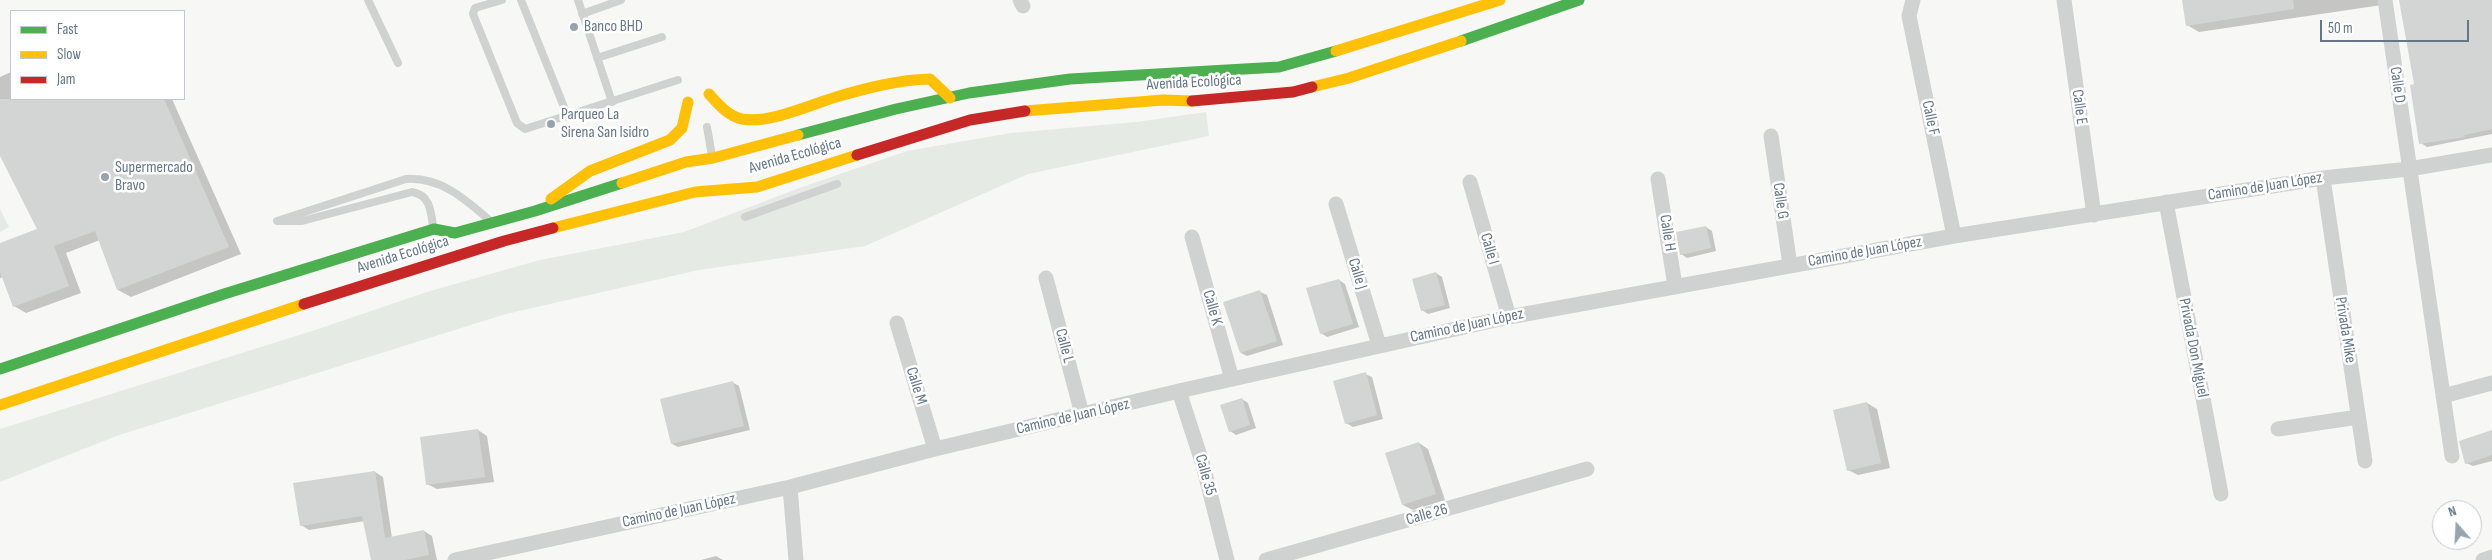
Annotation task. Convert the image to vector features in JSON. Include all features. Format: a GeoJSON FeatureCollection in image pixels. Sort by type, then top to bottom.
{"type":"FeatureCollection","features":[{"type":"Feature","properties":{"kind":"main road","name":"Avenida Ecológica"},"geometry":{"type":"LineString","coordinates":[[0,369],[224,294],[434,229],[455,233],[535,211],[686,162],[713,158],[896,109],[994,89],[1070,79],[1279,67],[1377,40],[1500,0]]}},
{"type":"Feature","properties":{"kind":"main road","name":"Avenida Ecológica"},"geometry":{"type":"LineString","coordinates":[[0,405],[365,283],[504,241],[695,192],[761,198],[873,148],[970,120],[1036,109],[1163,100],[1208,101],[1292,92],[1349,78],[1579,0]]}},
{"type":"Feature","properties":{"kind":"main road"},"geometry":{"type":"LineString","coordinates":[[709,94],[719,105],[734,116],[760,120],[870,86],[909,79],[930,79],[950,98]]}},
{"type":"Feature","properties":{"kind":"main road"},"geometry":{"type":"LineString","coordinates":[[535,211],[590,171],[670,140],[682,128],[688,102]]}},
{"type":"Feature","properties":{"kind":"main road"},"geometry":{"type":"LineString","coordinates":[[697,173],[708,167],[713,158],[749,160],[821,137],[842,135]]}},
{"type":"Feature","properties":{"kind":"main road"},"geometry":{"type":"LineString","coordinates":[[859,139],[873,148]]}},
{"type":"Feature","properties":{"kind":"main road"},"geometry":{"type":"LineString","coordinates":[[562,227],[576,210],[653,185]]}},
{"type":"Feature","properties":{"kind":"street","name":"Calle F"},"geometry":{"type":"LineString","coordinates":[[1913,0],[1909,16],[1954,236]]}},
{"type":"Feature","properties":{"kind":"street","name":"Calle E"},"geometry":{"type":"LineString","coordinates":[[2064,0],[2094,215]]}},
{"type":"Feature","properties":{"kind":"street","name":"Calle D"},"geometry":{"type":"LineString","coordinates":[[2385,0],[2452,456]]}},
{"type":"Feature","properties":{"kind":"street","name":"Calle G"},"geometry":{"type":"LineString","coordinates":[[1771,136],[1790,265]]}},
{"type":"Feature","properties":{"kind":"street","name":"Camino de Juan López"},"geometry":{"type":"LineString","coordinates":[[455,560],[790,487],[935,449],[1082,414],[1509,317],[1954,236],[2323,178],[2409,169],[2492,155]]}},
{"type":"Feature","properties":{"kind":"street","name":"Privada Mike"},"geometry":{"type":"LineString","coordinates":[[2323,178],[2365,462]]}},
{"type":"Feature","properties":{"kind":"street","name":"Calle H"},"geometry":{"type":"LineString","coordinates":[[1658,179],[1676,286]]}},
{"type":"Feature","properties":{"kind":"street","name":"Calle I"},"geometry":{"type":"LineString","coordinates":[[1470,182],[1509,317]]}},
{"type":"Feature","properties":{"kind":"street","name":"Privada Don Miguel"},"geometry":{"type":"LineString","coordinates":[[2166,202],[2221,494]]}},
{"type":"Feature","properties":{"kind":"street","name":"Calle J"},"geometry":{"type":"LineString","coordinates":[[1336,204],[1379,345]]}},
{"type":"Feature","properties":{"kind":"street","name":"Calle K"},"geometry":{"type":"LineString","coordinates":[[1192,237],[1232,379]]}},
{"type":"Feature","properties":{"kind":"street","name":"Calle L"},"geometry":{"type":"LineString","coordinates":[[1046,278],[1082,414]]}},
{"type":"Feature","properties":{"kind":"street","name":"Calle M"},"geometry":{"type":"LineString","coordinates":[[897,323],[935,449]]}},
{"type":"Feature","properties":{"kind":"street"},"geometry":{"type":"LineString","coordinates":[[2443,396],[2492,383]]}},
{"type":"Feature","properties":{"kind":"street","name":"Calle 35"},"geometry":{"type":"LineString","coordinates":[[1179,392],[1203,465],[1227,560]]}},
{"type":"Feature","properties":{"kind":"street"},"geometry":{"type":"LineString","coordinates":[[2278,430],[2358,417]]}},
{"type":"Feature","properties":{"kind":"street","name":"Calle 26"},"geometry":{"type":"LineString","coordinates":[[1266,560],[1587,469]]}},
{"type":"Feature","properties":{"kind":"street"},"geometry":{"type":"LineString","coordinates":[[790,487],[796,560]]}},
{"type":"Feature","properties":{"kind":"street"},"geometry":{"type":"LineString","coordinates":[[2482,560],[2492,557]]}},
{"type":"Feature","properties":{"kind":"lane"},"geometry":{"type":"LineString","coordinates":[[368,0],[398,63]]}},
{"type":"Feature","properties":{"kind":"lane"},"geometry":{"type":"LineString","coordinates":[[502,0],[475,8],[473,14],[516,123],[525,129],[568,117],[678,80]]}},
{"type":"Feature","properties":{"kind":"lane"},"geometry":{"type":"LineString","coordinates":[[520,0],[568,117]]}},
{"type":"Feature","properties":{"kind":"lane"},"geometry":{"type":"LineString","coordinates":[[578,0],[612,102]]}},
{"type":"Feature","properties":{"kind":"lane"},"geometry":{"type":"LineString","coordinates":[[582,14],[621,0]]}},
{"type":"Feature","properties":{"kind":"lane"},"geometry":{"type":"LineString","coordinates":[[597,58],[662,37]]}},
{"type":"Feature","properties":{"kind":"lane"},"geometry":{"type":"LineString","coordinates":[[707,127],[713,158]]}},
{"type":"Feature","properties":{"kind":"lane"},"geometry":{"type":"LineString","coordinates":[[434,229],[431,211],[425,198],[420,194],[412,192],[302,221],[287,223],[278,221],[406,179],[422,178],[445,187],[468,202],[491,222]]}},
{"type":"Feature","properties":{"kind":"lane"},"geometry":{"type":"LineString","coordinates":[[745,217],[761,198],[837,184]]}},
{"type":"Feature","properties":{"kind":"shaded area"},"geometry":{"type":"Polygon","coordinates":[[[1206,112],[1209,136],[1028,174],[865,246],[699,270],[506,314],[119,435],[0,482],[0,429],[315,330],[430,291],[540,260],[684,232],[802,187],[907,151],[1011,133],[1136,122],[1206,112]]]}},
{"type":"Feature","properties":{"kind":"shaded area"},"geometry":{"type":"Polygon","coordinates":[[[0,209],[9,227],[0,232],[0,209]]]}},
{"type":"Feature","properties":{"kind":"building"},"geometry":{"type":"Polygon","coordinates":[[[2182,0],[2293,0],[2294,9],[2186,26],[2182,0]]]}},
{"type":"Feature","properties":{"kind":"building"},"geometry":{"type":"Polygon","coordinates":[[[2399,0],[2492,0],[2492,129],[2464,135],[2465,137],[2419,144],[2410,85],[2414,84],[2399,0]]]}},
{"type":"Feature","properties":{"kind":"building","name":"Supermercado Bravo"},"geometry":{"type":"Polygon","coordinates":[[[0,99],[164,100],[229,247],[117,290],[95,231],[54,246],[69,286],[13,307],[0,272],[0,243],[37,229],[0,156],[0,99]]]}},
{"type":"Feature","properties":{"kind":"building"},"geometry":{"type":"Polygon","coordinates":[[[1706,226],[1711,248],[1680,255],[1676,232],[1706,226]]]}},
{"type":"Feature","properties":{"kind":"building"},"geometry":{"type":"Polygon","coordinates":[[[1436,272],[1445,305],[1421,311],[1412,279],[1436,272]]]}},
{"type":"Feature","properties":{"kind":"building"},"geometry":{"type":"Polygon","coordinates":[[[1339,279],[1353,324],[1320,334],[1306,288],[1339,279]]]}},
{"type":"Feature","properties":{"kind":"building"},"geometry":{"type":"Polygon","coordinates":[[[1260,290],[1277,341],[1240,353],[1223,302],[1260,290]]]}},
{"type":"Feature","properties":{"kind":"building"},"geometry":{"type":"Polygon","coordinates":[[[1366,372],[1377,415],[1345,424],[1333,381],[1366,372]]]}},
{"type":"Feature","properties":{"kind":"building"},"geometry":{"type":"Polygon","coordinates":[[[733,381],[744,426],[671,444],[660,399],[733,381]]]}},
{"type":"Feature","properties":{"kind":"building"},"geometry":{"type":"Polygon","coordinates":[[[1242,398],[1250,425],[1229,432],[1220,405],[1242,398]]]}},
{"type":"Feature","properties":{"kind":"building"},"geometry":{"type":"Polygon","coordinates":[[[1867,402],[1881,463],[1847,471],[1833,410],[1867,402]]]}},
{"type":"Feature","properties":{"kind":"building"},"geometry":{"type":"Polygon","coordinates":[[[478,429],[485,477],[426,485],[420,437],[478,429]]]}},
{"type":"Feature","properties":{"kind":"building"},"geometry":{"type":"Polygon","coordinates":[[[2492,430],[2492,455],[2465,464],[2459,441],[2492,430]]]}},
{"type":"Feature","properties":{"kind":"building"},"geometry":{"type":"Polygon","coordinates":[[[1419,442],[1436,494],[1402,505],[1385,453],[1419,442]]]}},
{"type":"Feature","properties":{"kind":"building"},"geometry":{"type":"Polygon","coordinates":[[[375,471],[385,538],[424,530],[429,555],[404,560],[371,560],[362,516],[300,526],[293,483],[375,471]]]}},
{"type":"Feature","properties":{"kind":"traffic: fast"},"geometry":{"type":"LineString","coordinates":[[1461,41],[1579,0]]}},
{"type":"Feature","properties":{"kind":"traffic: fast"},"geometry":{"type":"LineString","coordinates":[[798,135],[896,109],[969,93],[1070,79],[1279,67],[1336,51]]}},
{"type":"Feature","properties":{"kind":"traffic: fast"},"geometry":{"type":"LineString","coordinates":[[0,369],[224,294],[434,229],[455,233],[535,211],[622,183]]}},
{"type":"Feature","properties":{"kind":"traffic: slow"},"geometry":{"type":"LineString","coordinates":[[1336,51],[1500,0]]}},
{"type":"Feature","properties":{"kind":"traffic: slow"},"geometry":{"type":"LineString","coordinates":[[1312,87],[1349,78],[1461,41]]}},
{"type":"Feature","properties":{"kind":"traffic: slow"},"geometry":{"type":"LineString","coordinates":[[709,94],[732,115],[742,119],[753,120],[789,113],[836,97],[906,81],[930,79],[950,98]]}},
{"type":"Feature","properties":{"kind":"traffic: slow"},"geometry":{"type":"LineString","coordinates":[[1025,111],[1163,100],[1192,101]]}},
{"type":"Feature","properties":{"kind":"traffic: slow"},"geometry":{"type":"LineString","coordinates":[[551,199],[590,171],[670,140],[682,128],[688,102]]}},
{"type":"Feature","properties":{"kind":"traffic: slow"},"geometry":{"type":"LineString","coordinates":[[622,183],[686,162],[713,158],[798,135]]}},
{"type":"Feature","properties":{"kind":"traffic: slow"},"geometry":{"type":"LineString","coordinates":[[553,228],[695,192],[757,187],[857,155]]}},
{"type":"Feature","properties":{"kind":"traffic: slow"},"geometry":{"type":"LineString","coordinates":[[0,405],[304,304]]}},
{"type":"Feature","properties":{"kind":"traffic: jam"},"geometry":{"type":"LineString","coordinates":[[1192,101],[1293,92],[1312,87]]}},
{"type":"Feature","properties":{"kind":"traffic: jam"},"geometry":{"type":"LineString","coordinates":[[857,155],[970,120],[1025,111]]}},
{"type":"Feature","properties":{"kind":"traffic: jam"},"geometry":{"type":"LineString","coordinates":[[304,304],[504,241],[553,228]]}},
{"type":"Feature","properties":{"kind":"place","name":"Banco BHD"},"geometry":{"type":"Point","coordinates":[574,27]}},
{"type":"Feature","properties":{"kind":"place","name":"Parqueo La Sirena San Isidro"},"geometry":{"type":"Point","coordinates":[551,124]}},
{"type":"Feature","properties":{"kind":"place","name":"Supermercado Bravo"},"geometry":{"type":"Point","coordinates":[105,177]}}]}
